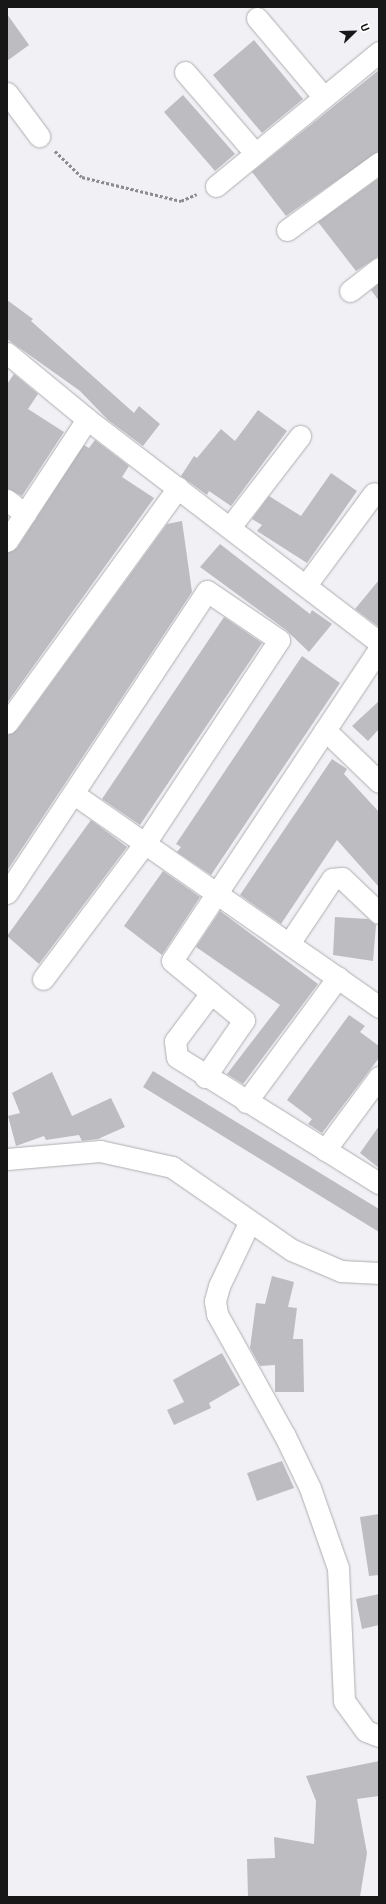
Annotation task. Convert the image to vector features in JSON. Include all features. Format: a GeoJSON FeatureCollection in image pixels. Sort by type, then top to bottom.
{"type":"FeatureCollection","features":[{"type":"Feature","properties":{"kind":"street"},"geometry":{"type":"LineString","coordinates":[[257,18],[323,96]]}},
{"type":"Feature","properties":{"kind":"street"},"geometry":{"type":"LineString","coordinates":[[216,186],[323,96],[379,52]]}},
{"type":"Feature","properties":{"kind":"street"},"geometry":{"type":"LineString","coordinates":[[185,72],[255,153]]}},
{"type":"Feature","properties":{"kind":"street"},"geometry":{"type":"LineString","coordinates":[[7,93],[39,136]]}},
{"type":"Feature","properties":{"kind":"street"},"geometry":{"type":"LineString","coordinates":[[287,230],[379,163]]}},
{"type":"Feature","properties":{"kind":"street"},"geometry":{"type":"LineString","coordinates":[[350,291],[379,268]]}},
{"type":"Feature","properties":{"kind":"street"},"geometry":{"type":"LineString","coordinates":[[8,356],[86,419],[230,527],[379,642]]}},
{"type":"Feature","properties":{"kind":"street"},"geometry":{"type":"LineString","coordinates":[[7,541],[86,419]]}},
{"type":"Feature","properties":{"kind":"street"},"geometry":{"type":"LineString","coordinates":[[230,527],[300,436]]}},
{"type":"Feature","properties":{"kind":"street"},"geometry":{"type":"LineString","coordinates":[[7,723],[178,488]]}},
{"type":"Feature","properties":{"kind":"street"},"geometry":{"type":"LineString","coordinates":[[306,585],[374,493]]}},
{"type":"Feature","properties":{"kind":"street"},"geometry":{"type":"LineString","coordinates":[[7,500],[25,514]]}},
{"type":"Feature","properties":{"kind":"street"},"geometry":{"type":"LineString","coordinates":[[7,893],[207,591],[279,640],[145,843],[43,979]]}},
{"type":"Feature","properties":{"kind":"street"},"geometry":{"type":"LineString","coordinates":[[205,1077],[244,1020],[172,961],[215,894],[379,649]]}},
{"type":"Feature","properties":{"kind":"street"},"geometry":{"type":"LineString","coordinates":[[325,730],[379,782]]}},
{"type":"Feature","properties":{"kind":"street"},"geometry":{"type":"LineString","coordinates":[[74,794],[215,894],[290,942],[379,1007]]}},
{"type":"Feature","properties":{"kind":"street"},"geometry":{"type":"LineString","coordinates":[[290,942],[332,880],[342,878],[379,913]]}},
{"type":"Feature","properties":{"kind":"street"},"geometry":{"type":"LineString","coordinates":[[246,1102],[338,977]]}},
{"type":"Feature","properties":{"kind":"street"},"geometry":{"type":"LineString","coordinates":[[211,993],[174,1047],[177,1057],[205,1077],[379,1183]]}},
{"type":"Feature","properties":{"kind":"street"},"geometry":{"type":"LineString","coordinates":[[325,1150],[379,1077]]}},
{"type":"Feature","properties":{"kind":"street"},"geometry":{"type":"LineString","coordinates":[[7,1159],[100,1151],[172,1167],[250,1223],[315,1262],[341,1271],[379,1273]]}},
{"type":"Feature","properties":{"kind":"street"},"geometry":{"type":"LineString","coordinates":[[250,1223],[219,1286],[215,1301],[217,1314],[286,1436],[310,1488],[338,1568],[344,1701],[366,1731],[379,1736]]}},
{"type":"Feature","properties":{"kind":"path"},"geometry":{"type":"LineString","coordinates":[[39,136],[82,177],[128,190],[182,201],[216,186]]}},
{"type":"Feature","properties":{"kind":"building"},"geometry":{"type":"Polygon","coordinates":[[[7,14],[29,45],[7,61],[7,14]]]}},
{"type":"Feature","properties":{"kind":"building"},"geometry":{"type":"Polygon","coordinates":[[[254,40],[303,99],[262,133],[213,75],[254,40]]]}},
{"type":"Feature","properties":{"kind":"building"},"geometry":{"type":"Polygon","coordinates":[[[379,70],[379,151],[286,216],[252,172],[379,70]]]}},
{"type":"Feature","properties":{"kind":"building"},"geometry":{"type":"Polygon","coordinates":[[[183,95],[235,154],[215,171],[164,112],[183,95]]]}},
{"type":"Feature","properties":{"kind":"building"},"geometry":{"type":"Polygon","coordinates":[[[379,178],[379,256],[356,271],[318,222],[379,178]]]}},
{"type":"Feature","properties":{"kind":"building"},"geometry":{"type":"Polygon","coordinates":[[[379,283],[379,301],[371,290],[379,283]]]}},
{"type":"Feature","properties":{"kind":"building"},"geometry":{"type":"Polygon","coordinates":[[[7,300],[33,319],[31,321],[134,413],[139,406],[160,424],[143,446],[108,420],[80,391],[7,339],[7,300]]]}},
{"type":"Feature","properties":{"kind":"building"},"geometry":{"type":"Polygon","coordinates":[[[14,374],[38,394],[28,409],[64,432],[22,496],[7,488],[7,384],[14,374]]]}},
{"type":"Feature","properties":{"kind":"building"},"geometry":{"type":"Polygon","coordinates":[[[258,410],[287,431],[231,506],[209,491],[207,495],[181,476],[194,456],[197,458],[221,429],[235,441],[258,410]]]}},
{"type":"Feature","properties":{"kind":"building"},"geometry":{"type":"Polygon","coordinates":[[[95,440],[129,466],[122,477],[154,498],[7,703],[7,553],[17,548],[84,445],[89,448],[95,440]]]}},
{"type":"Feature","properties":{"kind":"building"},"geometry":{"type":"Polygon","coordinates":[[[331,473],[357,491],[307,563],[257,531],[262,525],[252,519],[269,496],[301,516],[331,473]]]}},
{"type":"Feature","properties":{"kind":"building"},"geometry":{"type":"Polygon","coordinates":[[[182,521],[192,592],[7,871],[7,735],[17,730],[167,524],[182,521]]]}},
{"type":"Feature","properties":{"kind":"building"},"geometry":{"type":"Polygon","coordinates":[[[220,544],[310,614],[312,610],[332,624],[309,652],[286,630],[200,567],[220,544]]]}},
{"type":"Feature","properties":{"kind":"building"},"geometry":{"type":"Polygon","coordinates":[[[379,580],[379,627],[355,609],[379,580]]]}},
{"type":"Feature","properties":{"kind":"building"},"geometry":{"type":"Polygon","coordinates":[[[224,617],[262,643],[140,825],[102,799],[224,617]]]}},
{"type":"Feature","properties":{"kind":"building"},"geometry":{"type":"Polygon","coordinates":[[[302,656],[340,683],[211,875],[177,852],[181,847],[176,844],[302,656]]]}},
{"type":"Feature","properties":{"kind":"building"},"geometry":{"type":"Polygon","coordinates":[[[379,701],[379,729],[368,741],[352,726],[379,701]]]}},
{"type":"Feature","properties":{"kind":"building"},"geometry":{"type":"Polygon","coordinates":[[[332,759],[347,769],[344,774],[379,812],[379,887],[337,840],[281,924],[240,895],[332,759]]]}},
{"type":"Feature","properties":{"kind":"building"},"geometry":{"type":"Polygon","coordinates":[[[91,820],[127,847],[39,964],[7,936],[91,820]]]}},
{"type":"Feature","properties":{"kind":"building"},"geometry":{"type":"Polygon","coordinates":[[[163,871],[200,897],[162,955],[124,926],[163,871]]]}},
{"type":"Feature","properties":{"kind":"building"},"geometry":{"type":"Polygon","coordinates":[[[220,911],[318,984],[243,1084],[227,1074],[280,1005],[196,947],[220,911]]]}},
{"type":"Feature","properties":{"kind":"building"},"geometry":{"type":"Polygon","coordinates":[[[335,917],[368,919],[376,925],[373,961],[333,955],[335,917]]]}},
{"type":"Feature","properties":{"kind":"building"},"geometry":{"type":"Polygon","coordinates":[[[349,1015],[365,1026],[360,1032],[379,1046],[379,1058],[322,1133],[308,1124],[312,1119],[287,1100],[349,1015]]]}},
{"type":"Feature","properties":{"kind":"building"},"geometry":{"type":"Polygon","coordinates":[[[153,1071],[379,1209],[379,1232],[143,1087],[153,1071]]]}},
{"type":"Feature","properties":{"kind":"building"},"geometry":{"type":"Polygon","coordinates":[[[52,1072],[72,1116],[111,1098],[125,1127],[98,1139],[82,1141],[79,1135],[46,1140],[44,1136],[16,1146],[8,1116],[20,1113],[12,1093],[52,1072]]]}},
{"type":"Feature","properties":{"kind":"building"},"geometry":{"type":"Polygon","coordinates":[[[379,1126],[379,1168],[360,1153],[379,1126]]]}},
{"type":"Feature","properties":{"kind":"building"},"geometry":{"type":"Polygon","coordinates":[[[272,1276],[294,1282],[288,1307],[297,1308],[293,1339],[303,1339],[304,1392],[275,1392],[275,1365],[260,1366],[250,1348],[256,1303],[265,1304],[272,1276]]]}},
{"type":"Feature","properties":{"kind":"building"},"geometry":{"type":"Polygon","coordinates":[[[222,1353],[240,1385],[209,1403],[211,1408],[174,1425],[167,1410],[184,1402],[173,1380],[222,1353]]]}},
{"type":"Feature","properties":{"kind":"building"},"geometry":{"type":"Polygon","coordinates":[[[282,1461],[294,1488],[257,1501],[247,1473],[282,1461]]]}},
{"type":"Feature","properties":{"kind":"building"},"geometry":{"type":"Polygon","coordinates":[[[379,1514],[379,1575],[369,1576],[360,1517],[379,1514]]]}},
{"type":"Feature","properties":{"kind":"building"},"geometry":{"type":"Polygon","coordinates":[[[379,1594],[379,1625],[362,1629],[356,1599],[379,1594]]]}},
{"type":"Feature","properties":{"kind":"building"},"geometry":{"type":"Polygon","coordinates":[[[379,1761],[379,1796],[357,1799],[367,1853],[360,1897],[248,1897],[247,1859],[275,1858],[274,1837],[314,1844],[316,1801],[306,1776],[379,1761]]]}}]}
